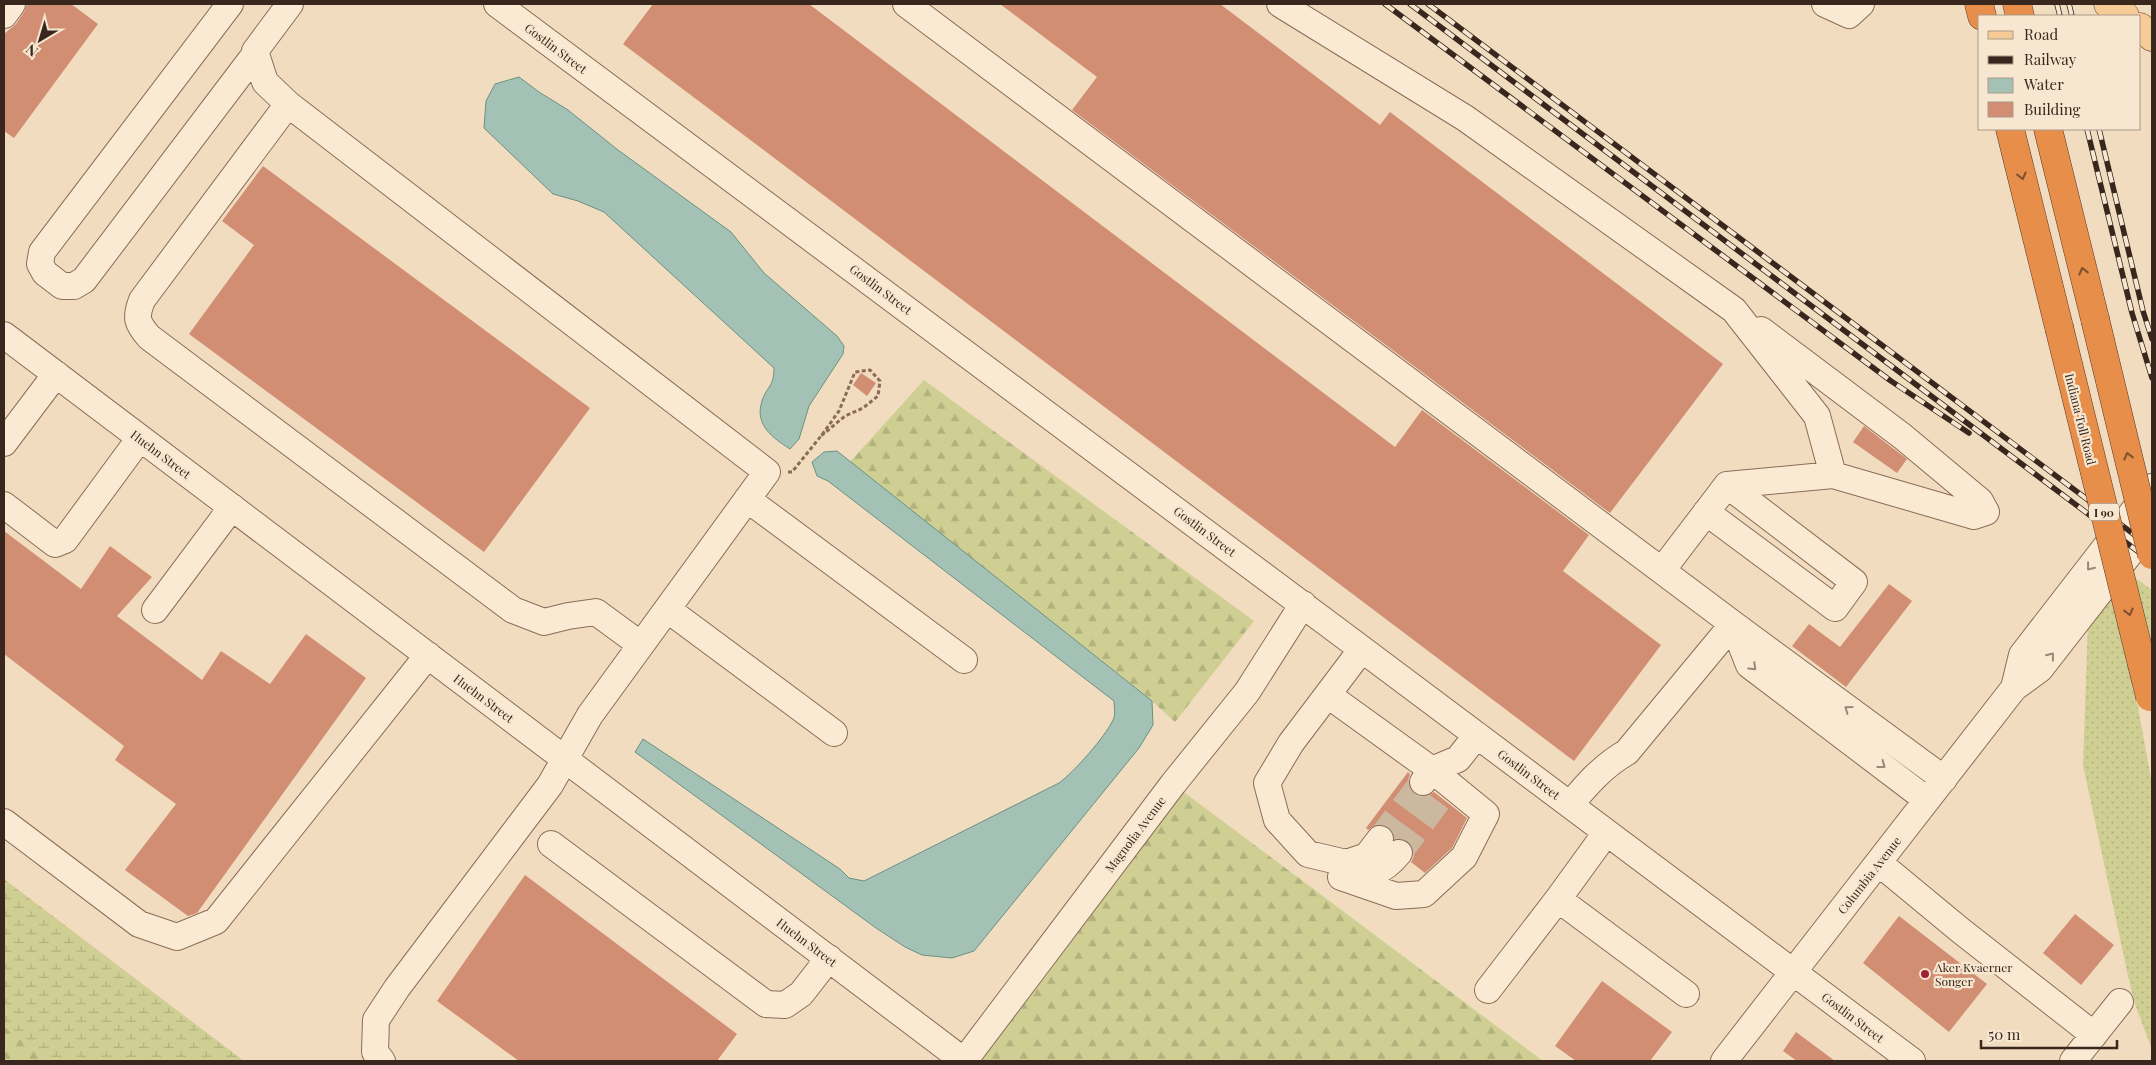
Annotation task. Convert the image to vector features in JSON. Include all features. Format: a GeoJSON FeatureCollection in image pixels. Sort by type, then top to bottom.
{"type":"FeatureCollection","features":[{"type":"Feature","properties":{"kind":"highway","name":"Indiana Toll Road"},"geometry":{"type":"LineString","coordinates":[[2010,130],[2151,703]]}},
{"type":"Feature","properties":{"kind":"highway"},"geometry":{"type":"LineString","coordinates":[[2048,130],[2152,555]]}},
{"type":"Feature","properties":{"kind":"main road"},"geometry":{"type":"LineString","coordinates":[[2108,4],[2124,15]]}},
{"type":"Feature","properties":{"kind":"main road"},"geometry":{"type":"LineString","coordinates":[[2141,28],[2152,37]]}},
{"type":"Feature","properties":{"kind":"street"},"geometry":{"type":"LineString","coordinates":[[4,15],[12,4]]}},
{"type":"Feature","properties":{"kind":"street"},"geometry":{"type":"LineString","coordinates":[[230,4],[42,252],[40,264],[45,273],[62,286],[74,286],[84,280],[256,54]]}},
{"type":"Feature","properties":{"kind":"street"},"geometry":{"type":"LineString","coordinates":[[290,4],[255,51],[265,82],[288,104],[767,472],[590,715],[550,785],[376,1020],[375,1052],[382,1061]]}},
{"type":"Feature","properties":{"kind":"street","name":"Gostlin Street"},"geometry":{"type":"LineString","coordinates":[[496,4],[1303,604],[1912,1061]]}},
{"type":"Feature","properties":{"kind":"street"},"geometry":{"type":"LineString","coordinates":[[906,4],[1663,570],[1732,624],[1944,779]]}},
{"type":"Feature","properties":{"kind":"street"},"geometry":{"type":"LineString","coordinates":[[1280,4],[1465,118],[1734,310],[1902,436],[1980,501],[1986,512],[1974,516],[1833,475],[1727,485],[1663,570]]}},
{"type":"Feature","properties":{"kind":"street"},"geometry":{"type":"LineString","coordinates":[[1825,4],[1849,15],[1861,4]]}},
{"type":"Feature","properties":{"kind":"street"},"geometry":{"type":"LineString","coordinates":[[288,104],[142,300],[137,313],[140,326],[149,337],[513,610],[544,622],[596,612],[641,645]]}},
{"type":"Feature","properties":{"kind":"street"},"geometry":{"type":"LineString","coordinates":[[1734,310],[1817,416],[1833,475]]}},
{"type":"Feature","properties":{"kind":"street","name":"Huehn Street"},"geometry":{"type":"LineString","coordinates":[[4,335],[964,1061]]}},
{"type":"Feature","properties":{"kind":"street"},"geometry":{"type":"LineString","coordinates":[[4,443],[56,374]]}},
{"type":"Feature","properties":{"kind":"street"},"geometry":{"type":"LineString","coordinates":[[4,505],[55,544],[66,540],[140,438]]}},
{"type":"Feature","properties":{"kind":"street"},"geometry":{"type":"LineString","coordinates":[[1706,512],[1835,608],[1854,582],[1727,485]]}},
{"type":"Feature","properties":{"kind":"street","name":"Columbia Avenue"},"geometry":{"type":"LineString","coordinates":[[2014,688],[2022,655],[2152,486]]}},
{"type":"Feature","properties":{"kind":"street"},"geometry":{"type":"LineString","coordinates":[[748,499],[964,660]]}},
{"type":"Feature","properties":{"kind":"street"},"geometry":{"type":"LineString","coordinates":[[155,610],[232,507]]}},
{"type":"Feature","properties":{"kind":"street","name":"Columbia Avenue"},"geometry":{"type":"LineString","coordinates":[[1724,1061],[2014,688],[2040,669],[2152,525]]}},
{"type":"Feature","properties":{"kind":"street","name":"Magnolia Avenue"},"geometry":{"type":"LineString","coordinates":[[964,1061],[1172,784],[1246,692],[1303,604]]}},
{"type":"Feature","properties":{"kind":"street"},"geometry":{"type":"LineString","coordinates":[[667,609],[834,733]]}},
{"type":"Feature","properties":{"kind":"street"},"geometry":{"type":"LineString","coordinates":[[1732,624],[1749,665],[1928,800]]}},
{"type":"Feature","properties":{"kind":"street"},"geometry":{"type":"LineString","coordinates":[[1570,805],[1591,778],[1612,760],[1627,752],[1732,624]]}},
{"type":"Feature","properties":{"kind":"street"},"geometry":{"type":"LineString","coordinates":[[1328,695],[1437,784],[1486,814],[1464,857],[1424,894],[1396,896],[1341,876],[1308,854],[1277,820],[1267,782],[1291,743],[1362,649]]}},
{"type":"Feature","properties":{"kind":"street"},"geometry":{"type":"LineString","coordinates":[[4,822],[139,924],[177,937],[216,921],[428,655]]}},
{"type":"Feature","properties":{"kind":"street"},"geometry":{"type":"LineString","coordinates":[[1437,784],[1477,735]]}},
{"type":"Feature","properties":{"kind":"street"},"geometry":{"type":"LineString","coordinates":[[1488,990],[1606,833]]}},
{"type":"Feature","properties":{"kind":"street"},"geometry":{"type":"LineString","coordinates":[[551,844],[766,1004],[785,1005],[801,994],[828,958]]}},
{"type":"Feature","properties":{"kind":"street"},"geometry":{"type":"LineString","coordinates":[[1308,854],[1346,863],[1389,846],[1390,864],[1371,875],[1341,876]]}},
{"type":"Feature","properties":{"kind":"street"},"geometry":{"type":"LineString","coordinates":[[1879,863],[1960,930],[2094,1035]]}},
{"type":"Feature","properties":{"kind":"street"},"geometry":{"type":"LineString","coordinates":[[1558,899],[1686,994]]}},
{"type":"Feature","properties":{"kind":"street"},"geometry":{"type":"LineString","coordinates":[[2073,1061],[2120,1002]]}},
{"type":"Feature","properties":{"kind":"path"},"geometry":{"type":"LineString","coordinates":[[767,472],[792,472],[821,436],[838,410],[855,372],[870,370],[880,381],[878,396],[863,408],[845,416],[821,436]]}},
{"type":"Feature","properties":{"kind":"green space"},"geometry":{"type":"Polygon","coordinates":[[[924,380],[1254,621],[1175,722],[1143,693],[849,463],[924,380]]]}},
{"type":"Feature","properties":{"kind":"green space"},"geometry":{"type":"Polygon","coordinates":[[[2131,575],[2152,590],[2152,699],[2131,685],[2138,707],[2152,784],[2152,1050],[2135,1004],[2128,976],[2083,765],[2088,623],[2131,575]]]}},
{"type":"Feature","properties":{"kind":"green space"},"geometry":{"type":"Polygon","coordinates":[[[1173,784],[1543,1061],[964,1061],[1173,784]]]}},
{"type":"Feature","properties":{"kind":"green space"},"geometry":{"type":"Polygon","coordinates":[[[4,879],[244,1061],[50,1061],[4,1026],[4,879]]]}},
{"type":"Feature","properties":{"kind":"green space"},"geometry":{"type":"Polygon","coordinates":[[[4,1026],[50,1061],[4,1061],[4,1026]]]}},
{"type":"Feature","properties":{"kind":"water"},"geometry":{"type":"Polygon","coordinates":[[[519,77],[568,110],[618,150],[731,232],[764,273],[837,336],[844,346],[843,354],[809,406],[799,439],[790,449],[767,430],[761,417],[762,401],[772,383],[774,368],[604,212],[578,201],[553,194],[484,128],[486,101],[495,84],[519,77]]]}},
{"type":"Feature","properties":{"kind":"water"},"geometry":{"type":"Polygon","coordinates":[[[837,451],[1152,701],[1153,725],[1139,748],[974,951],[952,958],[922,955],[905,947],[876,928],[635,752],[643,739],[840,869],[849,878],[864,881],[1059,783],[1089,754],[1109,727],[1114,716],[1114,701],[828,481],[817,476],[812,462],[824,452],[837,451]]]}},
{"type":"Feature","properties":{"kind":"building"},"geometry":{"type":"Polygon","coordinates":[[[27,4],[71,4],[98,24],[14,138],[4,131],[4,34],[16,24],[27,4]]]}},
{"type":"Feature","properties":{"kind":"building"},"geometry":{"type":"Polygon","coordinates":[[[653,4],[809,4],[1395,447],[1422,410],[1589,535],[1563,571],[1661,645],[1574,761],[623,44],[653,4]]]}},
{"type":"Feature","properties":{"kind":"building"},"geometry":{"type":"Polygon","coordinates":[[[1000,4],[1220,4],[1380,125],[1390,112],[1723,364],[1610,513],[1072,110],[1097,77],[1000,4]]]}},
{"type":"Feature","properties":{"kind":"building"},"geometry":{"type":"Polygon","coordinates":[[[263,166],[590,408],[484,552],[189,334],[254,245],[222,221],[263,166]]]}},
{"type":"Feature","properties":{"kind":"building"},"geometry":{"type":"Polygon","coordinates":[[[861,373],[876,383],[867,396],[853,385],[861,373]]]}},
{"type":"Feature","properties":{"kind":"building"},"geometry":{"type":"Polygon","coordinates":[[[1864,426],[1907,459],[1897,473],[1853,442],[1864,426]]]}},
{"type":"Feature","properties":{"kind":"building"},"geometry":{"type":"Polygon","coordinates":[[[4,531],[81,589],[110,546],[152,577],[117,616],[202,680],[221,651],[270,684],[306,634],[366,678],[197,913],[188,916],[125,870],[176,804],[115,760],[124,746],[4,654],[4,531]]]}},
{"type":"Feature","properties":{"kind":"building"},"geometry":{"type":"Polygon","coordinates":[[[1889,584],[1912,601],[1846,687],[1792,646],[1809,624],[1840,647],[1889,584]]]}},
{"type":"Feature","properties":{"kind":"building"},"geometry":{"type":"Polygon","coordinates":[[[1408,772],[1410,774],[1409,787],[1414,794],[1422,797],[1434,792],[1467,818],[1452,848],[1425,873],[1411,862],[1414,856],[1409,842],[1402,838],[1395,839],[1394,833],[1389,827],[1382,824],[1375,825],[1368,830],[1366,828],[1408,772]]]}},
{"type":"Feature","properties":{"kind":"building"},"geometry":{"type":"Polygon","coordinates":[[[525,875],[737,1034],[717,1061],[519,1061],[437,1001],[525,875]]]}},
{"type":"Feature","properties":{"kind":"building"},"geometry":{"type":"Polygon","coordinates":[[[2075,914],[2114,945],[2081,985],[2043,953],[2075,914]]]}},
{"type":"Feature","properties":{"kind":"building","name":"Aker Kvaerner Songer"},"geometry":{"type":"Polygon","coordinates":[[[1899,916],[1987,984],[1949,1032],[1863,963],[1899,916]]]}},
{"type":"Feature","properties":{"kind":"building"},"geometry":{"type":"Polygon","coordinates":[[[1602,981],[1672,1032],[1650,1061],[1576,1061],[1555,1046],[1602,981]]]}},
{"type":"Feature","properties":{"kind":"building"},"geometry":{"type":"Polygon","coordinates":[[[1796,1032],[1835,1061],[1797,1061],[1783,1051],[1796,1032]]]}},
{"type":"Feature","properties":{"kind":"tunnel"},"geometry":{"type":"LineString","coordinates":[[1380,839],[1422,783]]}},
{"type":"Feature","properties":{"kind":"tunnel"},"geometry":{"type":"LineString","coordinates":[[1399,853],[1441,797]]}},
{"type":"Feature","properties":{"kind":"railway"},"geometry":{"type":"LineString","coordinates":[[1385,4],[1891,381],[1969,433]]}},
{"type":"Feature","properties":{"kind":"railway"},"geometry":{"type":"LineString","coordinates":[[1410,4],[2152,562]]}},
{"type":"Feature","properties":{"kind":"railway"},"geometry":{"type":"LineString","coordinates":[[1428,4],[2152,548]]}},
{"type":"Feature","properties":{"kind":"railway"},"geometry":{"type":"LineString","coordinates":[[2057,4],[2060,15]]}},
{"type":"Feature","properties":{"kind":"railway"},"geometry":{"type":"LineString","coordinates":[[2069,4],[2072,15]]}},
{"type":"Feature","properties":{"kind":"railway"},"geometry":{"type":"LineString","coordinates":[[2087,130],[2132,313],[2152,378]]}},
{"type":"Feature","properties":{"kind":"railway"},"geometry":{"type":"LineString","coordinates":[[2099,130],[2143,311],[2152,339]]}},
{"type":"Feature","properties":{"kind":"place","name":"Aker Kvaerner Songer"},"geometry":{"type":"Point","coordinates":[1925,974]}}]}
